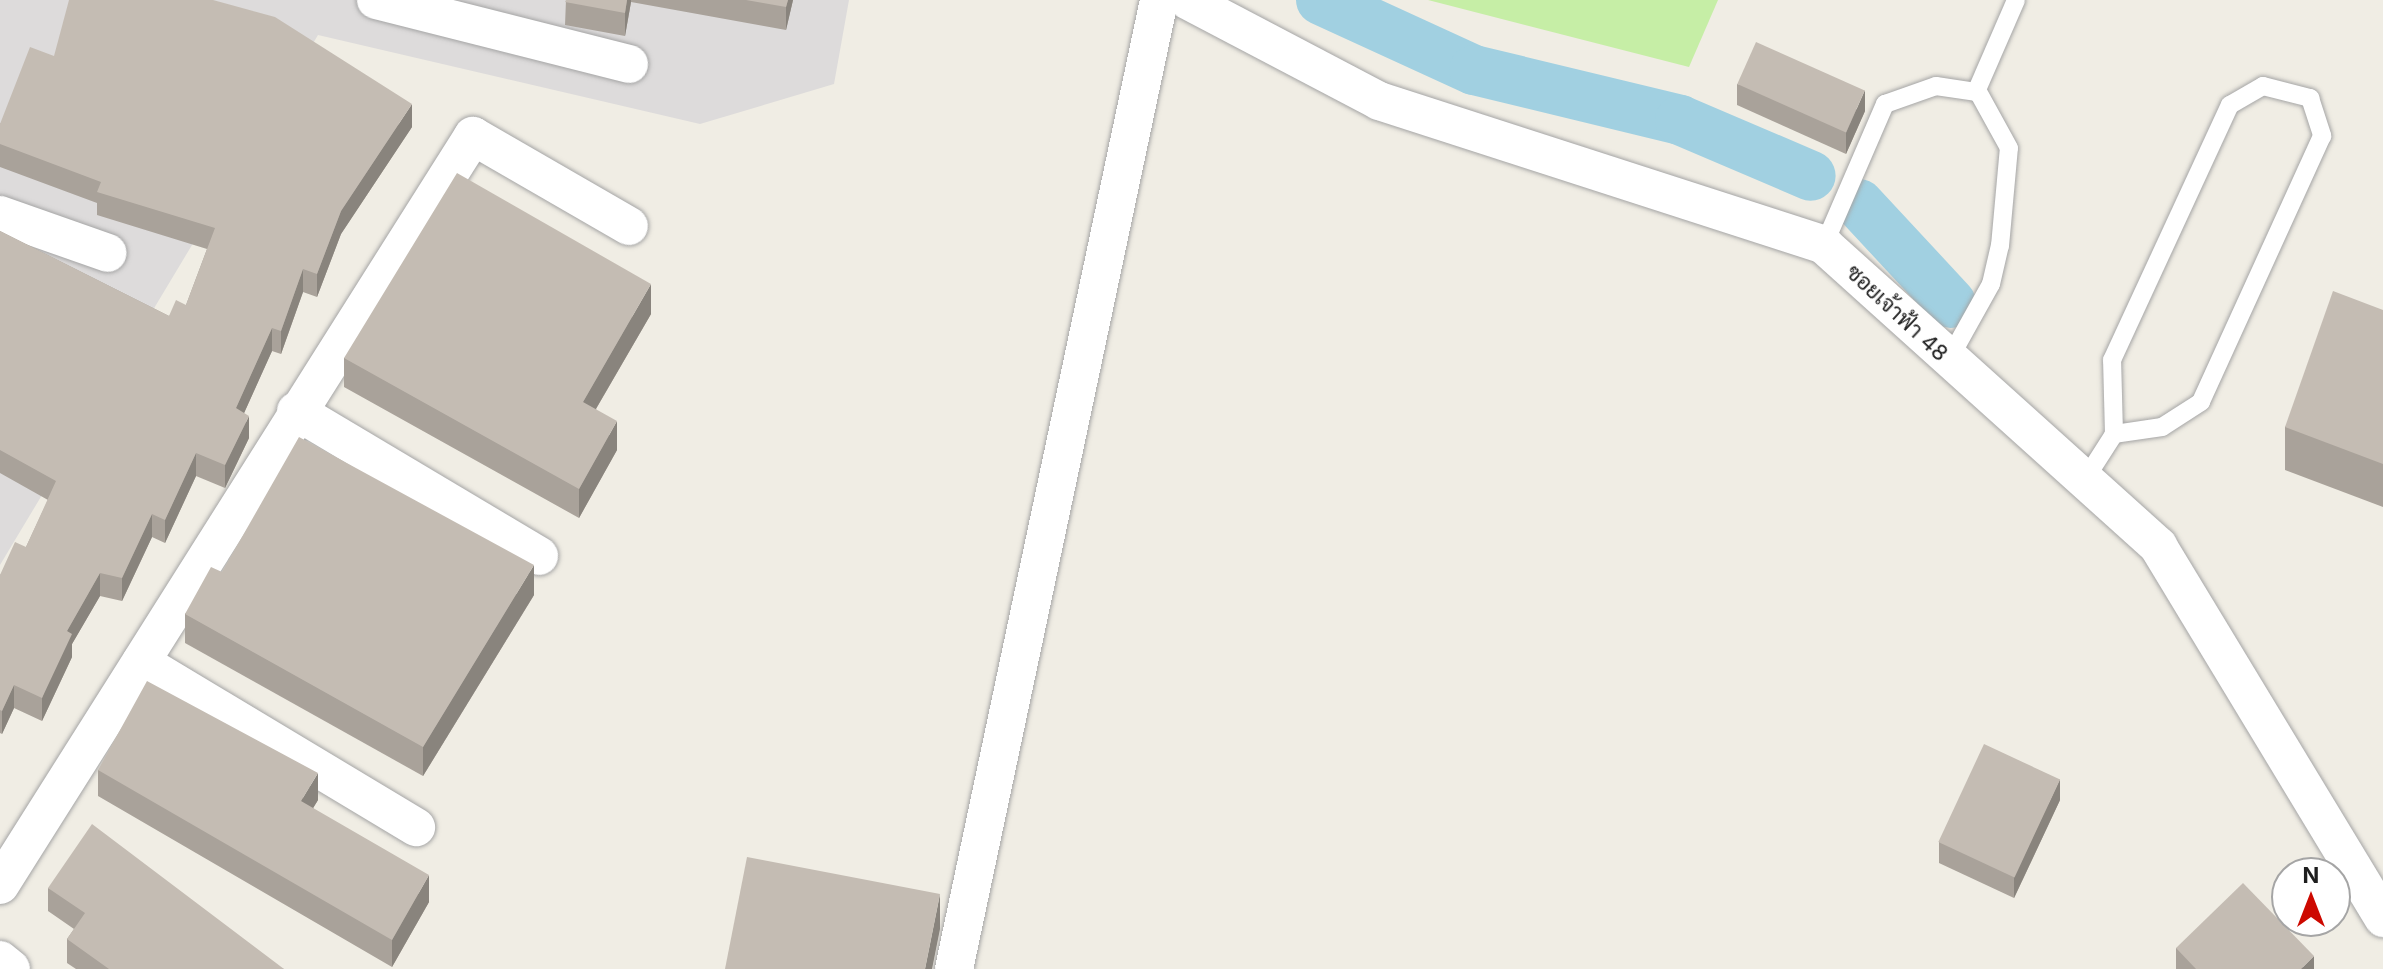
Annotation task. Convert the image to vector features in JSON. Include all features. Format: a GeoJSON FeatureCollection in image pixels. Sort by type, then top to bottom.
{"type":"FeatureCollection","features":[{"type":"Feature","properties":{"kind":"street"},"geometry":{"type":"LineString","coordinates":[[376,0],[629,64]]}},
{"type":"Feature","properties":{"kind":"street"},"geometry":{"type":"LineString","coordinates":[[954,969],[1159,0]]}},
{"type":"Feature","properties":{"kind":"street","name":"ซอยเจ้าฟ้า 48"},"geometry":{"type":"LineString","coordinates":[[1187,0],[1379,101],[1824,245],[1948,361],[2158,546],[2383,918]]}},
{"type":"Feature","properties":{"kind":"street"},"geometry":{"type":"LineString","coordinates":[[0,885],[296,411],[473,136],[629,226]]}},
{"type":"Feature","properties":{"kind":"street"},"geometry":{"type":"LineString","coordinates":[[0,215],[108,253]]}},
{"type":"Feature","properties":{"kind":"street"},"geometry":{"type":"LineString","coordinates":[[296,411],[539,556]]}},
{"type":"Feature","properties":{"kind":"street"},"geometry":{"type":"LineString","coordinates":[[141,662],[416,827]]}},
{"type":"Feature","properties":{"kind":"street"},"geometry":{"type":"LineString","coordinates":[[0,960],[11,969]]}},
{"type":"Feature","properties":{"kind":"lane"},"geometry":{"type":"LineString","coordinates":[[1977,90],[2016,0]]}},
{"type":"Feature","properties":{"kind":"lane"},"geometry":{"type":"LineString","coordinates":[[1824,245],[1885,104],[1936,86],[1977,90]]}},
{"type":"Feature","properties":{"kind":"lane"},"geometry":{"type":"LineString","coordinates":[[2084,481],[2114,434],[2112,360],[2230,105],[2263,86],[2310,98],[2322,136],[2201,402],[2162,427],[2114,434]]}},
{"type":"Feature","properties":{"kind":"lane"},"geometry":{"type":"LineString","coordinates":[[1948,361],[1991,284],[2000,246],[2009,148],[1977,90]]}},
{"type":"Feature","properties":{"kind":"shaded area"},"geometry":{"type":"Polygon","coordinates":[[[0,0],[849,0],[834,84],[700,124],[318,35],[0,565],[0,0]]]}},
{"type":"Feature","properties":{"kind":"green space"},"geometry":{"type":"Polygon","coordinates":[[[1428,0],[1718,0],[1689,67],[1428,0]]]}},
{"type":"Feature","properties":{"kind":"building"},"geometry":{"type":"Polygon","coordinates":[[[69,0],[213,0],[275,17],[412,104],[341,211],[317,274],[303,269],[281,331],[272,328],[236,408],[249,416],[225,465],[196,453],[165,520],[152,514],[122,578],[100,573],[67,631],[72,634],[42,698],[14,685],[2,711],[0,575],[15,542],[26,547],[56,481],[0,450],[0,231],[169,316],[176,300],[186,305],[215,228],[97,192],[101,182],[0,144],[0,124],[30,47],[54,56],[69,0]]]}},
{"type":"Feature","properties":{"kind":"building"},"geometry":{"type":"Polygon","coordinates":[[[566,0],[627,0],[625,13],[566,0]]]}},
{"type":"Feature","properties":{"kind":"building"},"geometry":{"type":"Polygon","coordinates":[[[746,0],[788,0],[786,7],[746,0]]]}},
{"type":"Feature","properties":{"kind":"building"},"geometry":{"type":"Polygon","coordinates":[[[1756,42],[1865,90],[1846,132],[1737,84],[1756,42]]]}},
{"type":"Feature","properties":{"kind":"building"},"geometry":{"type":"Polygon","coordinates":[[[457,173],[651,284],[583,402],[617,421],[579,489],[344,358],[457,173]]]}},
{"type":"Feature","properties":{"kind":"building"},"geometry":{"type":"Polygon","coordinates":[[[2333,291],[2383,310],[2383,464],[2285,427],[2333,291]]]}},
{"type":"Feature","properties":{"kind":"building"},"geometry":{"type":"Polygon","coordinates":[[[299,437],[534,565],[423,747],[185,614],[211,567],[222,572],[299,437]]]}},
{"type":"Feature","properties":{"kind":"building"},"geometry":{"type":"Polygon","coordinates":[[[147,681],[318,773],[301,801],[429,875],[392,940],[98,770],[147,681]]]}},
{"type":"Feature","properties":{"kind":"building"},"geometry":{"type":"Polygon","coordinates":[[[1984,744],[2060,779],[2014,877],[1938,842],[1984,744]]]}},
{"type":"Feature","properties":{"kind":"building"},"geometry":{"type":"Polygon","coordinates":[[[92,824],[284,969],[109,969],[67,939],[85,913],[48,888],[92,824]]]}},
{"type":"Feature","properties":{"kind":"building"},"geometry":{"type":"Polygon","coordinates":[[[747,857],[940,894],[925,969],[725,969],[747,857]]]}},
{"type":"Feature","properties":{"kind":"building"},"geometry":{"type":"Polygon","coordinates":[[[2243,883],[2271,912],[2271,937],[2296,937],[2314,956],[2301,969],[2196,969],[2176,948],[2243,883]]]}},
{"type":"Feature","properties":{"kind":"waterway"},"geometry":{"type":"LineString","coordinates":[[1321,0],[1474,70],[1680,120],[1811,176]]}},
{"type":"Feature","properties":{"kind":"waterway"},"geometry":{"type":"LineString","coordinates":[[1859,204],[1951,303]]}}]}
